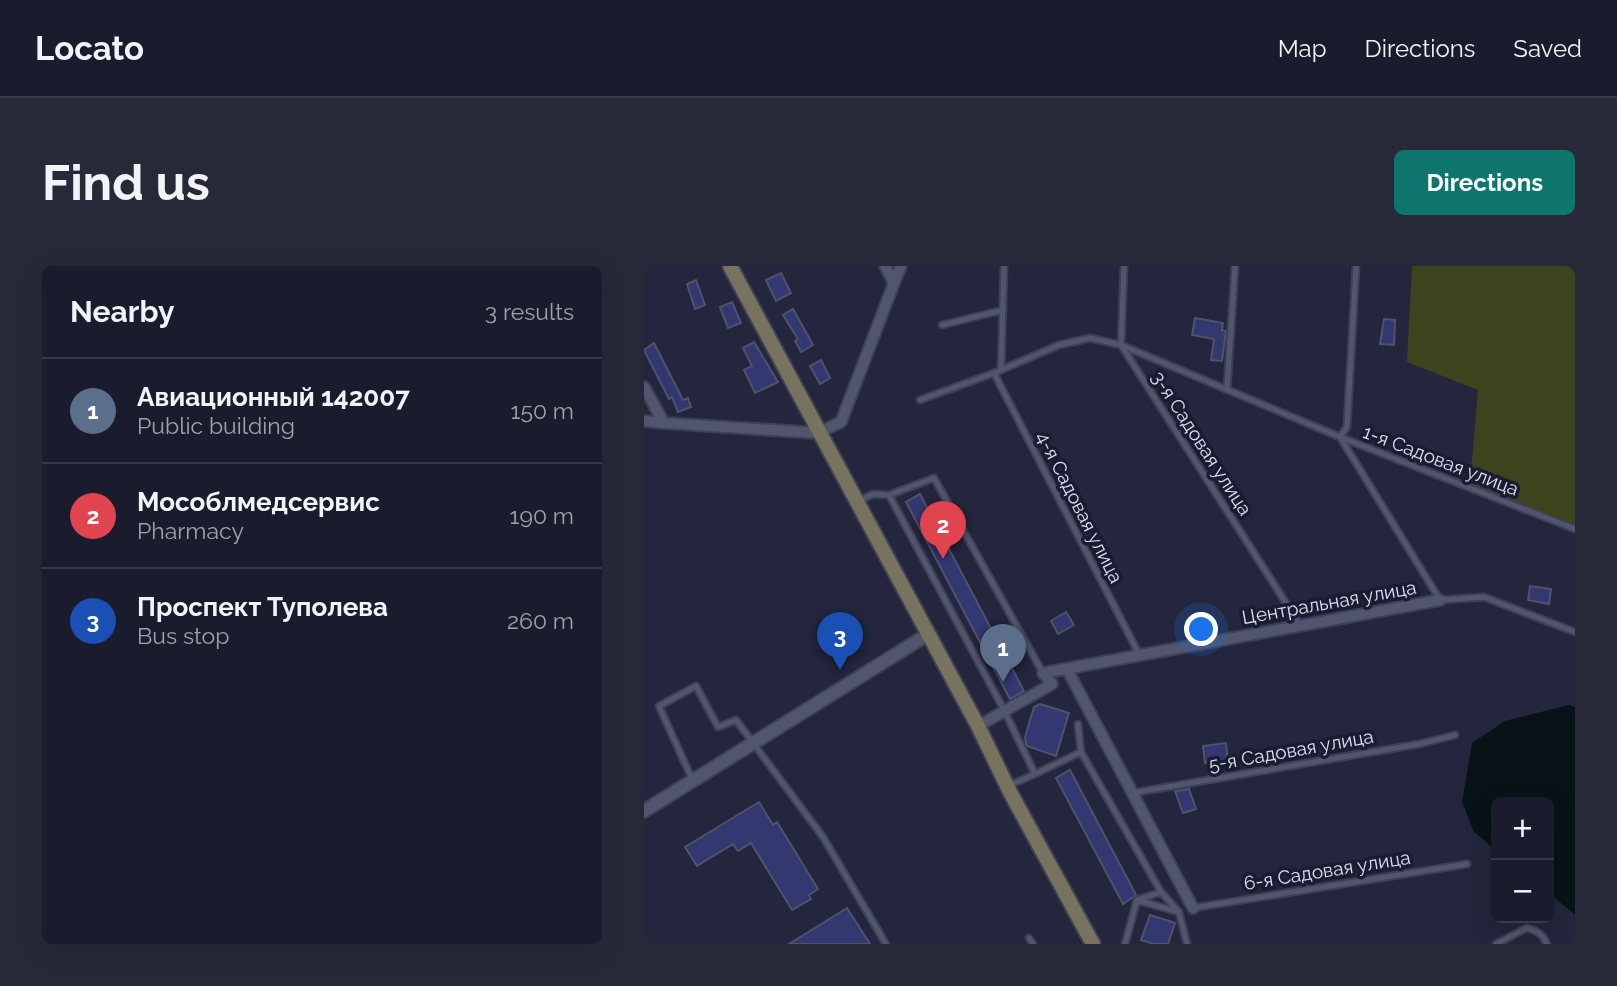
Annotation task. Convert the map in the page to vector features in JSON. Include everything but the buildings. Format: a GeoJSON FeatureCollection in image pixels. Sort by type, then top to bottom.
{"type":"FeatureCollection","features":[{"type":"Feature","properties":{"kind":"main road"},"geometry":{"type":"LineString","coordinates":[[730,266],[1093,944]]}},
{"type":"Feature","properties":{"kind":"street"},"geometry":{"type":"LineString","coordinates":[[885,266],[894,283]]}},
{"type":"Feature","properties":{"kind":"street"},"geometry":{"type":"LineString","coordinates":[[644,421],[818,433],[841,422],[901,266]]}},
{"type":"Feature","properties":{"kind":"street"},"geometry":{"type":"LineString","coordinates":[[644,387],[664,423]]}},
{"type":"Feature","properties":{"kind":"street","name":"Центральная улица"},"geometry":{"type":"LineString","coordinates":[[1044,673],[1440,600]]}},
{"type":"Feature","properties":{"kind":"street"},"geometry":{"type":"LineString","coordinates":[[644,811],[927,635]]}},
{"type":"Feature","properties":{"kind":"street"},"geometry":{"type":"LineString","coordinates":[[1067,669],[1193,908]]}},
{"type":"Feature","properties":{"kind":"street"},"geometry":{"type":"LineString","coordinates":[[978,726],[1052,684],[1044,673]]}},
{"type":"Feature","properties":{"kind":"lane"},"geometry":{"type":"LineString","coordinates":[[1001,369],[1004,266]]}},
{"type":"Feature","properties":{"kind":"lane"},"geometry":{"type":"LineString","coordinates":[[1121,345],[1125,266]]}},
{"type":"Feature","properties":{"kind":"lane"},"geometry":{"type":"LineString","coordinates":[[1227,390],[1235,266]]}},
{"type":"Feature","properties":{"kind":"lane","name":"1-я Садовая улица"},"geometry":{"type":"LineString","coordinates":[[1356,266],[1347,428],[1340,438],[1575,529]]}},
{"type":"Feature","properties":{"kind":"lane"},"geometry":{"type":"LineString","coordinates":[[942,325],[1003,310]]}},
{"type":"Feature","properties":{"kind":"lane"},"geometry":{"type":"LineString","coordinates":[[920,400],[994,373],[1059,345],[1090,338],[1121,345],[1340,438],[1440,600]]}},
{"type":"Feature","properties":{"kind":"lane","name":"3-я Садовая улица"},"geometry":{"type":"LineString","coordinates":[[1121,345],[1300,625]]}},
{"type":"Feature","properties":{"kind":"lane","name":"4-я Садовая улица"},"geometry":{"type":"LineString","coordinates":[[994,373],[1139,654]]}},
{"type":"Feature","properties":{"kind":"lane"},"geometry":{"type":"LineString","coordinates":[[856,502],[873,494],[889,495],[933,478],[1044,673]]}},
{"type":"Feature","properties":{"kind":"lane"},"geometry":{"type":"LineString","coordinates":[[889,495],[1004,710],[1035,774]]}},
{"type":"Feature","properties":{"kind":"lane","name":"Центральная улица"},"geometry":{"type":"LineString","coordinates":[[1440,600],[1484,597],[1575,632]]}},
{"type":"Feature","properties":{"kind":"lane"},"geometry":{"type":"LineString","coordinates":[[693,781],[659,706],[696,686],[718,727],[736,720],[823,837],[886,944]]}},
{"type":"Feature","properties":{"kind":"lane"},"geometry":{"type":"LineString","coordinates":[[1078,724],[1081,752],[1161,892],[1179,912],[1187,944]]}},
{"type":"Feature","properties":{"kind":"lane","name":"5-я Садовая улица"},"geometry":{"type":"LineString","coordinates":[[1132,793],[1405,747],[1455,735]]}},
{"type":"Feature","properties":{"kind":"lane"},"geometry":{"type":"LineString","coordinates":[[1007,786],[1081,752]]}},
{"type":"Feature","properties":{"kind":"lane","name":"6-я Садовая улица"},"geometry":{"type":"LineString","coordinates":[[1193,908],[1467,864]]}},
{"type":"Feature","properties":{"kind":"lane"},"geometry":{"type":"LineString","coordinates":[[1137,900],[1161,892]]}},
{"type":"Feature","properties":{"kind":"lane"},"geometry":{"type":"LineString","coordinates":[[1137,900],[1179,912]]}},
{"type":"Feature","properties":{"kind":"lane"},"geometry":{"type":"LineString","coordinates":[[1125,944],[1137,900]]}},
{"type":"Feature","properties":{"kind":"lane"},"geometry":{"type":"LineString","coordinates":[[1496,944],[1527,928],[1536,930],[1547,944]]}},
{"type":"Feature","properties":{"kind":"green space"},"geometry":{"type":"Polygon","coordinates":[[[1412,266],[1575,266],[1575,526],[1470,483],[1478,390],[1407,362],[1412,266]]]}},
{"type":"Feature","properties":{"kind":"shaded area"},"geometry":{"type":"Polygon","coordinates":[[[1569,705],[1575,707],[1575,915],[1554,897],[1554,797],[1491,797],[1491,846],[1474,832],[1462,802],[1472,743],[1505,721],[1569,705]]]}},
{"type":"Feature","properties":{"kind":"place","name":"Мособлмедсервис"},"geometry":{"type":"Point","coordinates":[943,559]}},
{"type":"Feature","properties":{"kind":"place","name":"Проспект Туполева"},"geometry":{"type":"Point","coordinates":[840,670]}},
{"type":"Feature","properties":{"kind":"place","name":"Авиационный 142007"},"geometry":{"type":"Point","coordinates":[1003,682]}}]}
